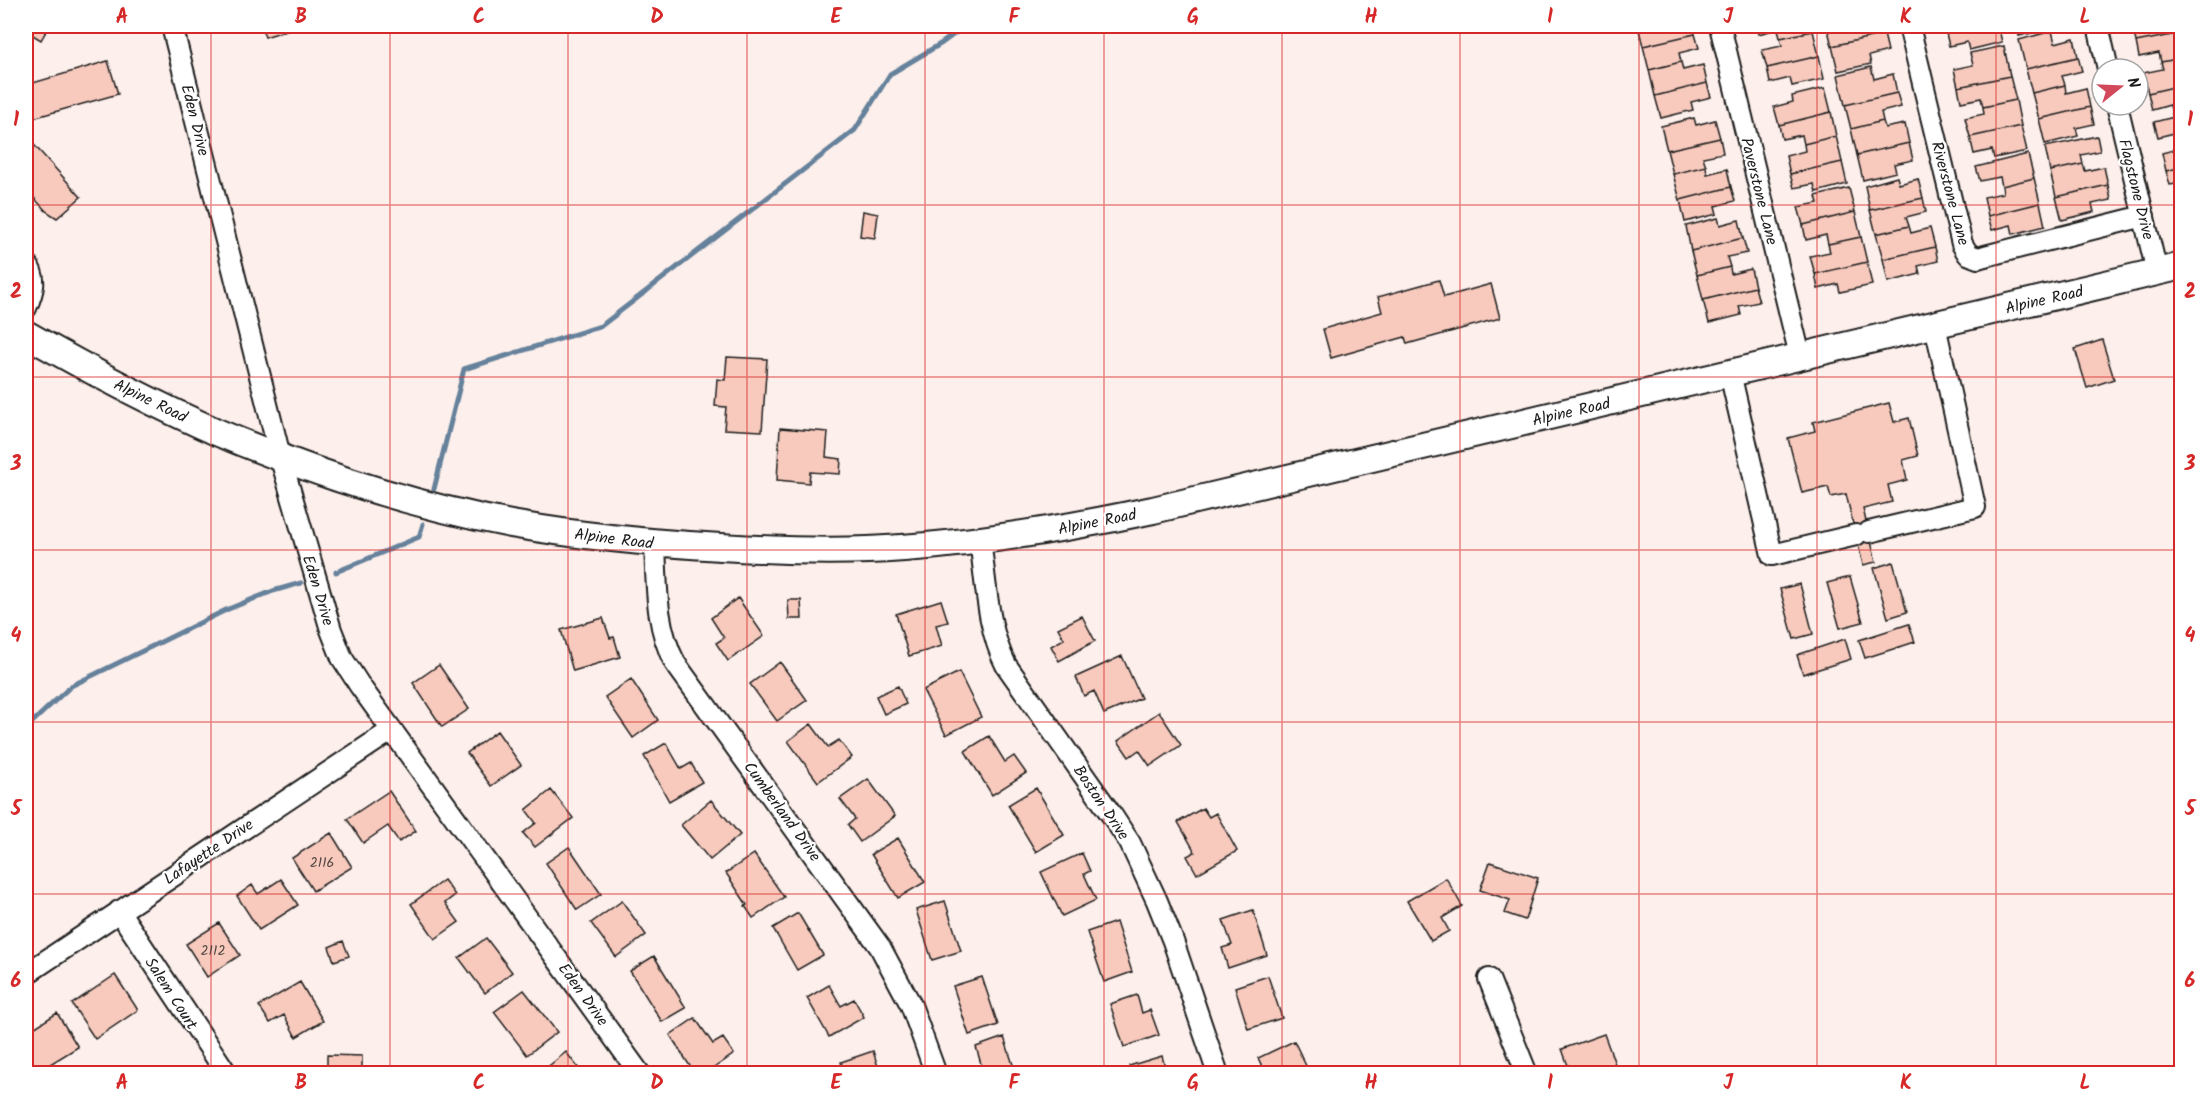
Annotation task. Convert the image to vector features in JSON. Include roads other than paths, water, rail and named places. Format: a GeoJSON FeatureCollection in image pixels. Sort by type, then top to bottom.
{"type":"FeatureCollection","features":[{"type":"Feature","properties":{"kind":"main road","name":"Alpine Road"},"geometry":{"type":"LineString","coordinates":[[26,334],[169,410],[223,434],[350,481],[445,509],[511,524],[655,544],[825,551],[900,548],[980,540],[1080,525],[1153,510],[2169,269]]}},
{"type":"Feature","properties":{"kind":"street","name":"Eden Drive"},"geometry":{"type":"LineString","coordinates":[[172,26],[280,456],[342,658],[640,1074]]}},
{"type":"Feature","properties":{"kind":"street","name":"Paverstone Lane"},"geometry":{"type":"LineString","coordinates":[[1720,26],[1800,356]]}},
{"type":"Feature","properties":{"kind":"street","name":"Riverstone Lane"},"geometry":{"type":"LineString","coordinates":[[1909,26],[1962,244],[1968,254],[1978,258],[2144,216]]}},
{"type":"Feature","properties":{"kind":"street"},"geometry":{"type":"LineString","coordinates":[[2098,26],[2105,57]]}},
{"type":"Feature","properties":{"kind":"street","name":"Flagstone Drive"},"geometry":{"type":"LineString","coordinates":[[2120,117],[2144,216],[2169,269]]}},
{"type":"Feature","properties":{"kind":"street"},"geometry":{"type":"LineString","coordinates":[[26,263],[32,273],[34,291],[26,308]]}},
{"type":"Feature","properties":{"kind":"street"},"geometry":{"type":"LineString","coordinates":[[1730,373],[1772,555],[1975,507],[1935,325]]}},
{"type":"Feature","properties":{"kind":"street","name":"Boston Drive"},"geometry":{"type":"LineString","coordinates":[[980,540],[994,635],[1001,655],[1130,843],[1173,941],[1218,1074]]}},
{"type":"Feature","properties":{"kind":"street","name":"Cumberland Drive"},"geometry":{"type":"LineString","coordinates":[[655,544],[660,623],[665,642],[675,663],[880,946],[911,1005],[936,1074]]}},
{"type":"Feature","properties":{"kind":"street","name":"Lafayette Drive"},"geometry":{"type":"LineString","coordinates":[[26,974],[392,730]]}},
{"type":"Feature","properties":{"kind":"street","name":"Salem Court"},"geometry":{"type":"LineString","coordinates":[[118,911],[227,1074]]}},
{"type":"Feature","properties":{"kind":"street"},"geometry":{"type":"LineString","coordinates":[[1489,979],[1527,1074]]}},
{"type":"Feature","properties":{"kind":"waterway"},"geometry":{"type":"LineString","coordinates":[[434,489],[464,369],[601,326],[855,130],[890,74],[942,43],[965,26]]}},
{"type":"Feature","properties":{"kind":"waterway"},"geometry":{"type":"LineString","coordinates":[[336,572],[419,537],[423,524]]}},
{"type":"Feature","properties":{"kind":"waterway"},"geometry":{"type":"LineString","coordinates":[[26,728],[71,686],[226,610],[273,591],[301,583]]}}]}
